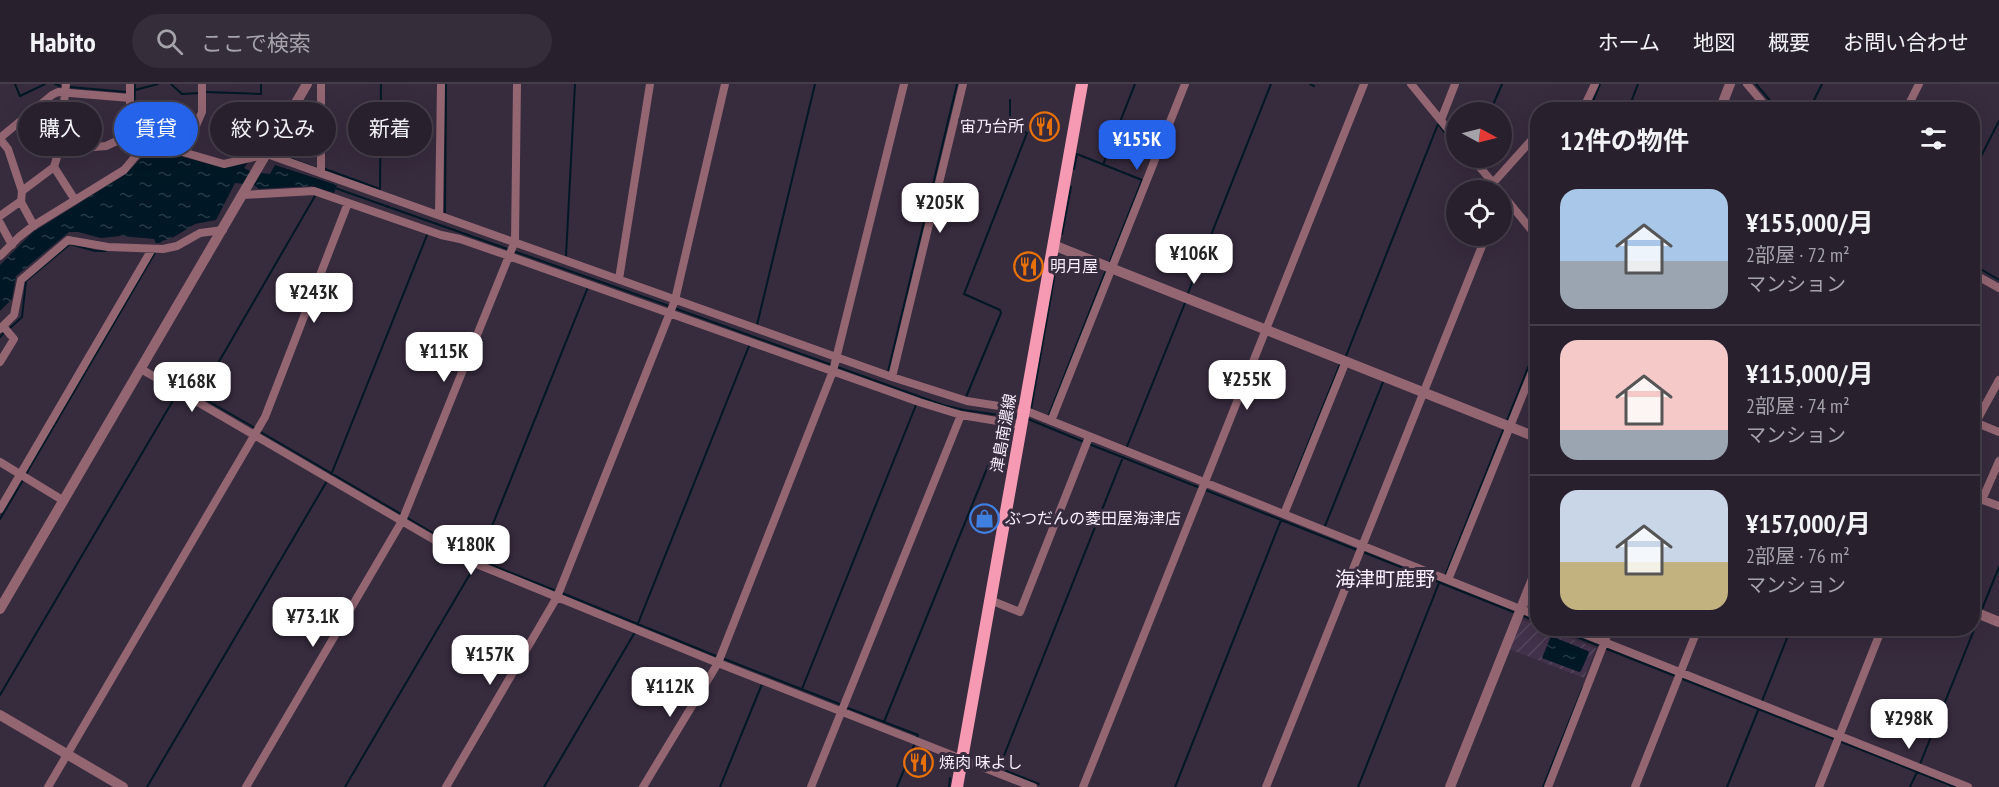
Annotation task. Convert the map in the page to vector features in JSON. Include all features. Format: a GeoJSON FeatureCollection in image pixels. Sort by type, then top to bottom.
{"type":"FeatureCollection","features":[{"type":"Feature","properties":{"kind":"main road","name":"津島南濃線"},"geometry":{"type":"LineString","coordinates":[[957,787],[1082,84]]}},
{"type":"Feature","properties":{"kind":"street"},"geometry":{"type":"LineString","coordinates":[[130,84],[130,102]]}},
{"type":"Feature","properties":{"kind":"street"},"geometry":{"type":"LineString","coordinates":[[198,121],[202,112],[202,84]]}},
{"type":"Feature","properties":{"kind":"street"},"geometry":{"type":"LineString","coordinates":[[297,102],[307,84]]}},
{"type":"Feature","properties":{"kind":"street"},"geometry":{"type":"LineString","coordinates":[[321,84],[321,173]]}},
{"type":"Feature","properties":{"kind":"street"},"geometry":{"type":"LineString","coordinates":[[439,215],[441,84]]}},
{"type":"Feature","properties":{"kind":"street"},"geometry":{"type":"LineString","coordinates":[[246,787],[402,521],[514,243],[517,84]]}},
{"type":"Feature","properties":{"kind":"street"},"geometry":{"type":"LineString","coordinates":[[619,279],[650,84]]}},
{"type":"Feature","properties":{"kind":"street"},"geometry":{"type":"LineString","coordinates":[[446,787],[557,597],[674,301],[725,84]]}},
{"type":"Feature","properties":{"kind":"street"},"geometry":{"type":"LineString","coordinates":[[643,787],[718,663],[834,370],[904,84]]}},
{"type":"Feature","properties":{"kind":"street"},"geometry":{"type":"LineString","coordinates":[[892,377],[963,84]]}},
{"type":"Feature","properties":{"kind":"street"},"geometry":{"type":"LineString","coordinates":[[1051,421],[1185,84]]}},
{"type":"Feature","properties":{"kind":"street"},"geometry":{"type":"LineString","coordinates":[[1083,787],[1364,84]]}},
{"type":"Feature","properties":{"kind":"street"},"geometry":{"type":"LineString","coordinates":[[1412,84],[1446,127]]}},
{"type":"Feature","properties":{"kind":"street"},"geometry":{"type":"LineString","coordinates":[[1441,120],[1455,84]]}},
{"type":"Feature","properties":{"kind":"street"},"geometry":{"type":"LineString","coordinates":[[1584,102],[1595,84]]}},
{"type":"Feature","properties":{"kind":"street"},"geometry":{"type":"LineString","coordinates":[[1723,102],[1730,84]]}},
{"type":"Feature","properties":{"kind":"street"},"geometry":{"type":"LineString","coordinates":[[1747,84],[1762,102]]}},
{"type":"Feature","properties":{"kind":"street"},"geometry":{"type":"LineString","coordinates":[[1910,102],[1919,84]]}},
{"type":"Feature","properties":{"kind":"street"},"geometry":{"type":"LineString","coordinates":[[34,226],[21,201],[22,191],[8,149],[0,139],[52,95],[66,88],[130,98]]}},
{"type":"Feature","properties":{"kind":"street"},"geometry":{"type":"LineString","coordinates":[[1496,180],[1530,143]]}},
{"type":"Feature","properties":{"kind":"street"},"geometry":{"type":"LineString","coordinates":[[198,155],[224,164],[258,156]]}},
{"type":"Feature","properties":{"kind":"street"},"geometry":{"type":"LineString","coordinates":[[22,191],[54,167],[57,156]]}},
{"type":"Feature","properties":{"kind":"street"},"geometry":{"type":"LineString","coordinates":[[0,256],[34,226],[124,170],[136,156]]}},
{"type":"Feature","properties":{"kind":"street"},"geometry":{"type":"LineString","coordinates":[[0,609],[266,156]]}},
{"type":"Feature","properties":{"kind":"street"},"geometry":{"type":"LineString","coordinates":[[273,156],[838,359],[1022,417]]}},
{"type":"Feature","properties":{"kind":"street"},"geometry":{"type":"LineString","coordinates":[[54,167],[75,200]]}},
{"type":"Feature","properties":{"kind":"street"},"geometry":{"type":"LineString","coordinates":[[1480,168],[1490,180]]}},
{"type":"Feature","properties":{"kind":"street"},"geometry":{"type":"LineString","coordinates":[[245,190],[314,191],[441,236],[460,239],[509,255],[961,415],[1022,417],[1051,421],[1088,440],[1203,486],[1284,514],[1362,550],[1446,579],[1519,612],[1530,614]]}},
{"type":"Feature","properties":{"kind":"street"},"geometry":{"type":"LineString","coordinates":[[0,216],[21,201]]}},
{"type":"Feature","properties":{"kind":"street"},"geometry":{"type":"LineString","coordinates":[[48,787],[264,417],[348,203]]}},
{"type":"Feature","properties":{"kind":"street"},"geometry":{"type":"LineString","coordinates":[[1512,207],[1530,228]]}},
{"type":"Feature","properties":{"kind":"street"},"geometry":{"type":"LineString","coordinates":[[0,223],[12,245]]}},
{"type":"Feature","properties":{"kind":"street"},"geometry":{"type":"LineString","coordinates":[[0,362],[14,339],[2,328],[14,315],[21,280],[68,240],[108,247],[163,249],[177,246],[200,233],[223,230]]}},
{"type":"Feature","properties":{"kind":"street"},"geometry":{"type":"LineString","coordinates":[[1053,245],[1530,435]]}},
{"type":"Feature","properties":{"kind":"street"},"geometry":{"type":"LineString","coordinates":[[1266,787],[1482,246]]}},
{"type":"Feature","properties":{"kind":"street"},"geometry":{"type":"LineString","coordinates":[[0,509],[152,249]]}},
{"type":"Feature","properties":{"kind":"street"},"geometry":{"type":"LineString","coordinates":[[1980,277],[1999,288]]}},
{"type":"Feature","properties":{"kind":"street"},"geometry":{"type":"LineString","coordinates":[[1284,514],[1346,361]]}},
{"type":"Feature","properties":{"kind":"street"},"geometry":{"type":"LineString","coordinates":[[141,369],[474,563],[718,663],[1033,787]]}},
{"type":"Feature","properties":{"kind":"street"},"geometry":{"type":"LineString","coordinates":[[1446,579],[1507,425],[1530,375]]}},
{"type":"Feature","properties":{"kind":"street"},"geometry":{"type":"LineString","coordinates":[[1980,412],[1999,380]]}},
{"type":"Feature","properties":{"kind":"street"},"geometry":{"type":"LineString","coordinates":[[811,787],[961,415]]}},
{"type":"Feature","properties":{"kind":"street"},"geometry":{"type":"LineString","coordinates":[[1980,424],[1999,432]]}},
{"type":"Feature","properties":{"kind":"street"},"geometry":{"type":"LineString","coordinates":[[990,600],[1020,612],[1088,440]]}},
{"type":"Feature","properties":{"kind":"street"},"geometry":{"type":"LineString","coordinates":[[1999,461],[1982,500],[1999,506]]}},
{"type":"Feature","properties":{"kind":"street"},"geometry":{"type":"LineString","coordinates":[[0,462],[64,501]]}},
{"type":"Feature","properties":{"kind":"street"},"geometry":{"type":"LineString","coordinates":[[1450,787],[1530,585]]}},
{"type":"Feature","properties":{"kind":"street"},"geometry":{"type":"LineString","coordinates":[[1980,614],[1999,622]]}},
{"type":"Feature","properties":{"kind":"street"},"geometry":{"type":"LineString","coordinates":[[1584,636],[1603,646],[1838,739],[1968,787]]}},
{"type":"Feature","properties":{"kind":"street"},"geometry":{"type":"LineString","coordinates":[[1548,787],[1607,636]]}},
{"type":"Feature","properties":{"kind":"street"},"geometry":{"type":"LineString","coordinates":[[1635,787],[1695,636]]}},
{"type":"Feature","properties":{"kind":"street"},"geometry":{"type":"LineString","coordinates":[[1819,787],[1879,636]]}},
{"type":"Feature","properties":{"kind":"street"},"geometry":{"type":"LineString","coordinates":[[0,715],[123,787]]}},
{"type":"Feature","properties":{"kind":"shaded area"},"geometry":{"type":"Polygon","coordinates":[[[1521,619],[1530,622],[1530,636],[1565,636],[1596,648],[1584,678],[1509,649],[1521,619]]]}},
{"type":"Feature","properties":{"kind":"water"},"geometry":{"type":"Polygon","coordinates":[[[143,156],[180,156],[223,168],[249,161],[244,168],[252,172],[270,174],[275,165],[337,185],[334,193],[312,186],[259,189],[254,185],[235,183],[216,220],[195,224],[160,243],[156,243],[154,239],[121,236],[101,238],[69,232],[16,276],[12,299],[0,311],[0,265],[33,232],[126,174],[143,156]]]}},
{"type":"Feature","properties":{"kind":"water"},"geometry":{"type":"Polygon","coordinates":[[[1551,636],[1588,651],[1581,671],[1542,658],[1551,636]]]}},
{"type":"Feature","properties":{"kind":"waterway"},"geometry":{"type":"LineString","coordinates":[[15,84],[20,96],[45,84]]}},
{"type":"Feature","properties":{"kind":"waterway"},"geometry":{"type":"LineString","coordinates":[[55,84],[60,86]]}},
{"type":"Feature","properties":{"kind":"waterway"},"geometry":{"type":"LineString","coordinates":[[134,102],[135,84]]}},
{"type":"Feature","properties":{"kind":"waterway"},"geometry":{"type":"LineString","coordinates":[[135,90],[158,84]]}},
{"type":"Feature","properties":{"kind":"waterway"},"geometry":{"type":"LineString","coordinates":[[171,84],[182,94],[199,93]]}},
{"type":"Feature","properties":{"kind":"waterway"},"geometry":{"type":"LineString","coordinates":[[206,92],[261,94],[261,84]]}},
{"type":"Feature","properties":{"kind":"waterway"},"geometry":{"type":"LineString","coordinates":[[325,169],[380,189],[381,84]]}},
{"type":"Feature","properties":{"kind":"waterway"},"geometry":{"type":"LineString","coordinates":[[445,212],[446,84]]}},
{"type":"Feature","properties":{"kind":"waterway"},"geometry":{"type":"LineString","coordinates":[[566,256],[575,84]]}},
{"type":"Feature","properties":{"kind":"waterway"},"geometry":{"type":"LineString","coordinates":[[757,325],[815,84]]}},
{"type":"Feature","properties":{"kind":"waterway"},"geometry":{"type":"LineString","coordinates":[[888,372],[957,84]]}},
{"type":"Feature","properties":{"kind":"waterway"},"geometry":{"type":"LineString","coordinates":[[1103,165],[1135,84]]}},
{"type":"Feature","properties":{"kind":"waterway"},"geometry":{"type":"LineString","coordinates":[[1188,293],[1271,84]]}},
{"type":"Feature","properties":{"kind":"waterway"},"geometry":{"type":"LineString","coordinates":[[1310,84],[1314,86]]}},
{"type":"Feature","properties":{"kind":"waterway"},"geometry":{"type":"LineString","coordinates":[[1494,102],[1502,84]]}},
{"type":"Feature","properties":{"kind":"waterway"},"geometry":{"type":"LineString","coordinates":[[1593,102],[1600,84]]}},
{"type":"Feature","properties":{"kind":"waterway"},"geometry":{"type":"LineString","coordinates":[[1631,102],[1638,84]]}},
{"type":"Feature","properties":{"kind":"waterway"},"geometry":{"type":"LineString","coordinates":[[1756,84],[1771,102]]}},
{"type":"Feature","properties":{"kind":"waterway"},"geometry":{"type":"LineString","coordinates":[[1813,102],[1822,84]]}},
{"type":"Feature","properties":{"kind":"waterway"},"geometry":{"type":"LineString","coordinates":[[70,87],[127,92]]}},
{"type":"Feature","properties":{"kind":"waterway"},"geometry":{"type":"LineString","coordinates":[[966,397],[1001,313],[1000,310],[964,294],[1027,133],[1010,126],[1010,100]]}},
{"type":"Feature","properties":{"kind":"waterway"},"geometry":{"type":"LineString","coordinates":[[1980,158],[1999,121]]}},
{"type":"Feature","properties":{"kind":"waterway"},"geometry":{"type":"LineString","coordinates":[[1346,356],[1438,124],[1446,134]]}},
{"type":"Feature","properties":{"kind":"waterway"},"geometry":{"type":"LineString","coordinates":[[1074,169],[1077,154],[1142,180],[1110,261]]}},
{"type":"Feature","properties":{"kind":"waterway"},"geometry":{"type":"LineString","coordinates":[[284,156],[316,168]]}},
{"type":"Feature","properties":{"kind":"waterway"},"geometry":{"type":"LineString","coordinates":[[1062,234],[1071,187]]}},
{"type":"Feature","properties":{"kind":"waterway"},"geometry":{"type":"LineString","coordinates":[[335,188],[669,306]]}},
{"type":"Feature","properties":{"kind":"waterway"},"geometry":{"type":"LineString","coordinates":[[199,396],[315,196]]}},
{"type":"Feature","properties":{"kind":"waterway"},"geometry":{"type":"LineString","coordinates":[[331,475],[427,235]]}},
{"type":"Feature","properties":{"kind":"waterway"},"geometry":{"type":"LineString","coordinates":[[10,328],[22,317],[26,281],[70,244],[95,251],[106,251]]}},
{"type":"Feature","properties":{"kind":"waterway"},"geometry":{"type":"LineString","coordinates":[[26,474],[156,251]]}},
{"type":"Feature","properties":{"kind":"waterway"},"geometry":{"type":"LineString","coordinates":[[1031,409],[1058,256]]}},
{"type":"Feature","properties":{"kind":"waterway"},"geometry":{"type":"LineString","coordinates":[[1980,269],[1999,280]]}},
{"type":"Feature","properties":{"kind":"waterway"},"geometry":{"type":"LineString","coordinates":[[1048,417],[1106,270]]}},
{"type":"Feature","properties":{"kind":"waterway"},"geometry":{"type":"LineString","coordinates":[[478,561],[588,287]]}},
{"type":"Feature","properties":{"kind":"waterway"},"geometry":{"type":"LineString","coordinates":[[1126,449],[1185,303]]}},
{"type":"Feature","properties":{"kind":"waterway"},"geometry":{"type":"LineString","coordinates":[[674,308],[943,405],[1020,418]]}},
{"type":"Feature","properties":{"kind":"waterway"},"geometry":{"type":"LineString","coordinates":[[0,337],[4,333]]}},
{"type":"Feature","properties":{"kind":"waterway"},"geometry":{"type":"LineString","coordinates":[[637,626],[749,346]]}},
{"type":"Feature","properties":{"kind":"waterway"},"geometry":{"type":"LineString","coordinates":[[1506,423],[1530,363]]}},
{"type":"Feature","properties":{"kind":"waterway"},"geometry":{"type":"LineString","coordinates":[[1291,486],[1340,364]]}},
{"type":"Feature","properties":{"kind":"waterway"},"geometry":{"type":"LineString","coordinates":[[1325,526],[1383,382]]}},
{"type":"Feature","properties":{"kind":"waterway"},"geometry":{"type":"LineString","coordinates":[[181,387],[255,428]]}},
{"type":"Feature","properties":{"kind":"waterway"},"geometry":{"type":"LineString","coordinates":[[0,695],[178,392]]}},
{"type":"Feature","properties":{"kind":"waterway"},"geometry":{"type":"LineString","coordinates":[[802,689],[916,405]]}},
{"type":"Feature","properties":{"kind":"waterway"},"geometry":{"type":"LineString","coordinates":[[1028,419],[1084,442]]}},
{"type":"Feature","properties":{"kind":"waterway"},"geometry":{"type":"LineString","coordinates":[[1445,576],[1504,428]]}},
{"type":"Feature","properties":{"kind":"waterway"},"geometry":{"type":"LineString","coordinates":[[259,431],[401,514]]}},
{"type":"Feature","properties":{"kind":"waterway"},"geometry":{"type":"LineString","coordinates":[[1089,444],[1357,550]]}},
{"type":"Feature","properties":{"kind":"waterway"},"geometry":{"type":"LineString","coordinates":[[1039,784],[999,768],[1123,457]]}},
{"type":"Feature","properties":{"kind":"waterway"},"geometry":{"type":"LineString","coordinates":[[884,722],[988,466],[1005,473]]}},
{"type":"Feature","properties":{"kind":"waterway"},"geometry":{"type":"LineString","coordinates":[[0,519],[23,480]]}},
{"type":"Feature","properties":{"kind":"waterway"},"geometry":{"type":"LineString","coordinates":[[147,787],[327,481]]}},
{"type":"Feature","properties":{"kind":"waterway"},"geometry":{"type":"LineString","coordinates":[[406,517],[479,560],[554,590]]}},
{"type":"Feature","properties":{"kind":"waterway"},"geometry":{"type":"LineString","coordinates":[[1175,787],[1281,520]]}},
{"type":"Feature","properties":{"kind":"waterway"},"geometry":{"type":"LineString","coordinates":[[1363,552],[1516,613]]}},
{"type":"Feature","properties":{"kind":"waterway"},"geometry":{"type":"LineString","coordinates":[[345,787],[474,567]]}},
{"type":"Feature","properties":{"kind":"waterway"},"geometry":{"type":"LineString","coordinates":[[1982,609],[1999,567]]}},
{"type":"Feature","properties":{"kind":"waterway"},"geometry":{"type":"LineString","coordinates":[[1358,787],[1439,583]]}},
{"type":"Feature","properties":{"kind":"waterway"},"geometry":{"type":"LineString","coordinates":[[562,593],[716,656]]}},
{"type":"Feature","properties":{"kind":"waterway"},"geometry":{"type":"LineString","coordinates":[[1521,615],[1530,619]]}},
{"type":"Feature","properties":{"kind":"waterway"},"geometry":{"type":"LineString","coordinates":[[544,787],[635,632]]}},
{"type":"Feature","properties":{"kind":"waterway"},"geometry":{"type":"LineString","coordinates":[[1574,636],[1955,787]]}},
{"type":"Feature","properties":{"kind":"waterway"},"geometry":{"type":"LineString","coordinates":[[1762,701],[1788,636]]}},
{"type":"Feature","properties":{"kind":"waterway"},"geometry":{"type":"LineString","coordinates":[[1920,764],[1972,636]]}},
{"type":"Feature","properties":{"kind":"waterway"},"geometry":{"type":"LineString","coordinates":[[722,658],[842,705]]}},
{"type":"Feature","properties":{"kind":"waterway"},"geometry":{"type":"LineString","coordinates":[[720,787],[762,684]]}},
{"type":"Feature","properties":{"kind":"waterway"},"geometry":{"type":"LineString","coordinates":[[1543,787],[1583,687]]}},
{"type":"Feature","properties":{"kind":"waterway"},"geometry":{"type":"LineString","coordinates":[[848,708],[918,735],[917,737]]}},
{"type":"Feature","properties":{"kind":"waterway"},"geometry":{"type":"LineString","coordinates":[[1727,787],[1759,708]]}},
{"type":"Feature","properties":{"kind":"waterway"},"geometry":{"type":"LineString","coordinates":[[897,787],[915,743]]}},
{"type":"Feature","properties":{"kind":"waterway"},"geometry":{"type":"LineString","coordinates":[[952,767],[953,760]]}},
{"type":"Feature","properties":{"kind":"waterway"},"geometry":{"type":"LineString","coordinates":[[1910,787],[1917,772]]}},
{"type":"Feature","properties":{"kind":"waterway"},"geometry":{"type":"LineString","coordinates":[[949,787],[950,778]]}},
{"type":"Feature","properties":{"kind":"place","name":"宙乃台所"},"geometry":{"type":"Point","coordinates":[1045,126]}},
{"type":"Feature","properties":{"kind":"place","name":"明月屋"},"geometry":{"type":"Point","coordinates":[1029,266]}},
{"type":"Feature","properties":{"kind":"place","name":"ぶつだんの菱田屋海津店"},"geometry":{"type":"Point","coordinates":[984,518]}},
{"type":"Feature","properties":{"kind":"place","name":"焼肉 味よし"},"geometry":{"type":"Point","coordinates":[918,762]}},
{"type":"Feature","properties":{"kind":"district","name":"海津町鹿野"},"geometry":{"type":"Point","coordinates":[1385,579]}}]}
